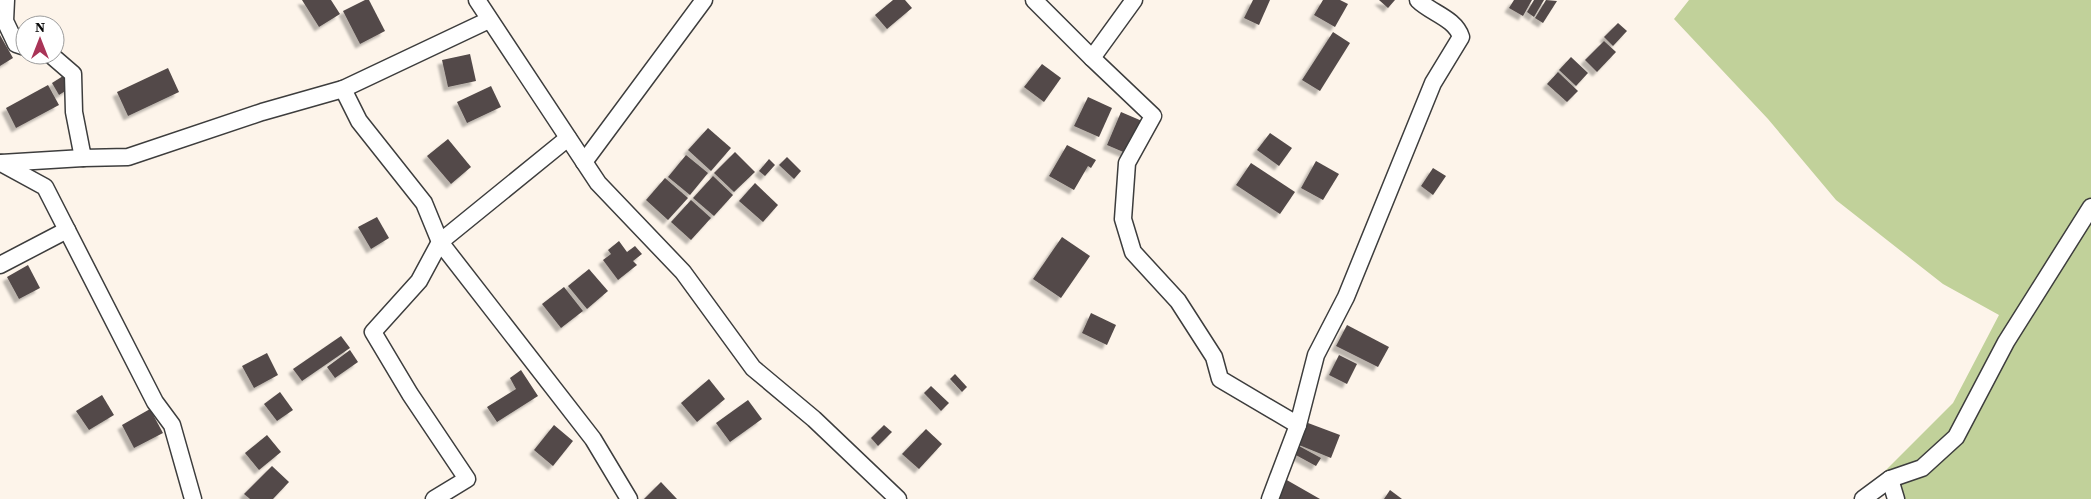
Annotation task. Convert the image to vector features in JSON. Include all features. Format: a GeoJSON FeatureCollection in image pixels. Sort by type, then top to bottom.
{"type":"FeatureCollection","features":[{"type":"Feature","properties":{"kind":"street"},"geometry":{"type":"LineString","coordinates":[[6,0],[5,21],[15,42]]}},
{"type":"Feature","properties":{"kind":"street"},"geometry":{"type":"LineString","coordinates":[[477,0],[598,183],[683,272],[754,368],[814,419],[898,499]]}},
{"type":"Feature","properties":{"kind":"street"},"geometry":{"type":"LineString","coordinates":[[584,162],[704,0]]}},
{"type":"Feature","properties":{"kind":"street"},"geometry":{"type":"LineString","coordinates":[[1034,0],[1153,116],[1127,163],[1123,219],[1134,252],[1178,301],[1214,357],[1220,380],[1298,425]]}},
{"type":"Feature","properties":{"kind":"street"},"geometry":{"type":"LineString","coordinates":[[1092,58],[1134,0]]}},
{"type":"Feature","properties":{"kind":"street"},"geometry":{"type":"LineString","coordinates":[[1270,499],[1298,425],[1316,355],[1346,297],[1433,83],[1460,37],[1455,24],[1426,8],[1418,0]]}},
{"type":"Feature","properties":{"kind":"street"},"geometry":{"type":"LineString","coordinates":[[0,163],[128,157],[262,112],[343,89],[489,20]]}},
{"type":"Feature","properties":{"kind":"street"},"geometry":{"type":"LineString","coordinates":[[63,65],[73,74],[74,112],[83,158]]}},
{"type":"Feature","properties":{"kind":"street"},"geometry":{"type":"LineString","coordinates":[[343,89],[359,121],[424,203],[440,242],[593,439],[629,499]]}},
{"type":"Feature","properties":{"kind":"street"},"geometry":{"type":"LineString","coordinates":[[434,499],[467,479],[410,394],[373,332],[419,282],[440,242],[568,138]]}},
{"type":"Feature","properties":{"kind":"street"},"geometry":{"type":"LineString","coordinates":[[0,163],[45,187],[155,402],[172,425],[193,499]]}},
{"type":"Feature","properties":{"kind":"street"},"geometry":{"type":"LineString","coordinates":[[1863,499],[1890,479],[1922,468],[1956,437],[2006,342],[2091,207]]}},
{"type":"Feature","properties":{"kind":"street"},"geometry":{"type":"LineString","coordinates":[[0,265],[67,230]]}},
{"type":"Feature","properties":{"kind":"street"},"geometry":{"type":"LineString","coordinates":[[1890,479],[1896,499]]}},
{"type":"Feature","properties":{"kind":"green space"},"geometry":{"type":"Polygon","coordinates":[[[1689,0],[2091,0],[2091,499],[1888,499],[1875,481],[1953,403],[1999,315],[1943,284],[1836,200],[1768,119],[1674,19],[1689,0]]]}},
{"type":"Feature","properties":{"kind":"building"},"geometry":{"type":"Polygon","coordinates":[[[302,0],[331,0],[340,14],[319,27],[302,0]]]}},
{"type":"Feature","properties":{"kind":"building"},"geometry":{"type":"Polygon","coordinates":[[[365,0],[369,0],[385,31],[360,44],[343,11],[365,0]]]}},
{"type":"Feature","properties":{"kind":"building"},"geometry":{"type":"Polygon","coordinates":[[[893,0],[905,0],[912,8],[887,29],[875,15],[893,0]]]}},
{"type":"Feature","properties":{"kind":"building"},"geometry":{"type":"Polygon","coordinates":[[[1253,0],[1270,0],[1259,25],[1244,18],[1253,0]]]}},
{"type":"Feature","properties":{"kind":"building"},"geometry":{"type":"Polygon","coordinates":[[[1323,0],[1340,0],[1348,4],[1335,27],[1314,15],[1323,0]]]}},
{"type":"Feature","properties":{"kind":"building"},"geometry":{"type":"Polygon","coordinates":[[[1379,0],[1395,0],[1388,8],[1379,0]]]}},
{"type":"Feature","properties":{"kind":"building"},"geometry":{"type":"Polygon","coordinates":[[[1514,0],[1532,0],[1523,16],[1509,8],[1514,0]]]}},
{"type":"Feature","properties":{"kind":"building"},"geometry":{"type":"Polygon","coordinates":[[[1534,0],[1544,0],[1534,17],[1527,12],[1534,0]]]}},
{"type":"Feature","properties":{"kind":"building"},"geometry":{"type":"Polygon","coordinates":[[[1546,0],[1557,1],[1543,23],[1535,18],[1546,0]]]}},
{"type":"Feature","properties":{"kind":"building"},"geometry":{"type":"Polygon","coordinates":[[[1618,23],[1627,31],[1613,46],[1604,37],[1618,23]]]}},
{"type":"Feature","properties":{"kind":"building"},"geometry":{"type":"Polygon","coordinates":[[[1333,32],[1350,43],[1320,91],[1302,80],[1333,32]]]}},
{"type":"Feature","properties":{"kind":"building"},"geometry":{"type":"Polygon","coordinates":[[[0,35],[13,58],[0,66],[0,35]]]}},
{"type":"Feature","properties":{"kind":"building"},"geometry":{"type":"Polygon","coordinates":[[[1604,41],[1616,52],[1597,72],[1585,60],[1604,41]]]}},
{"type":"Feature","properties":{"kind":"building"},"geometry":{"type":"Polygon","coordinates":[[[470,54],[476,81],[448,87],[442,60],[470,54]]]}},
{"type":"Feature","properties":{"kind":"building"},"geometry":{"type":"Polygon","coordinates":[[[1571,57],[1588,73],[1576,86],[1559,70],[1571,57]]]}},
{"type":"Feature","properties":{"kind":"building"},"geometry":{"type":"Polygon","coordinates":[[[1042,64],[1061,78],[1044,102],[1024,87],[1042,64]]]}},
{"type":"Feature","properties":{"kind":"building"},"geometry":{"type":"Polygon","coordinates":[[[168,68],[179,92],[128,116],[117,92],[168,68]]]}},
{"type":"Feature","properties":{"kind":"building"},"geometry":{"type":"Polygon","coordinates":[[[1558,72],[1578,91],[1567,102],[1547,84],[1558,72]]]}},
{"type":"Feature","properties":{"kind":"building"},"geometry":{"type":"Polygon","coordinates":[[[63,76],[70,88],[59,95],[52,83],[63,76]]]}},
{"type":"Feature","properties":{"kind":"building"},"geometry":{"type":"Polygon","coordinates":[[[48,85],[59,105],[16,128],[6,108],[48,85]]]}},
{"type":"Feature","properties":{"kind":"building"},"geometry":{"type":"Polygon","coordinates":[[[491,86],[501,107],[467,123],[457,102],[491,86]]]}},
{"type":"Feature","properties":{"kind":"building"},"geometry":{"type":"Polygon","coordinates":[[[1088,97],[1112,108],[1099,137],[1074,126],[1088,97]]]}},
{"type":"Feature","properties":{"kind":"building"},"geometry":{"type":"Polygon","coordinates":[[[1121,112],[1142,121],[1128,154],[1107,145],[1121,112]]]}},
{"type":"Feature","properties":{"kind":"building"},"geometry":{"type":"Polygon","coordinates":[[[708,128],[731,148],[711,171],[688,150],[708,128]]]}},
{"type":"Feature","properties":{"kind":"building"},"geometry":{"type":"Polygon","coordinates":[[[1270,133],[1292,148],[1279,166],[1257,150],[1270,133]]]}},
{"type":"Feature","properties":{"kind":"building"},"geometry":{"type":"Polygon","coordinates":[[[448,139],[471,167],[451,184],[427,156],[448,139]]]}},
{"type":"Feature","properties":{"kind":"building"},"geometry":{"type":"Polygon","coordinates":[[[1067,145],[1096,160],[1091,168],[1088,166],[1074,190],[1049,176],[1067,145]]]}},
{"type":"Feature","properties":{"kind":"building"},"geometry":{"type":"Polygon","coordinates":[[[735,152],[755,172],[734,192],[714,173],[735,152]]]}},
{"type":"Feature","properties":{"kind":"building"},"geometry":{"type":"Polygon","coordinates":[[[686,155],[708,173],[690,195],[668,177],[686,155]]]}},
{"type":"Feature","properties":{"kind":"building"},"geometry":{"type":"Polygon","coordinates":[[[787,157],[801,171],[794,179],[779,165],[787,157]]]}},
{"type":"Feature","properties":{"kind":"building"},"geometry":{"type":"Polygon","coordinates":[[[769,159],[775,165],[765,176],[759,171],[769,159]]]}},
{"type":"Feature","properties":{"kind":"building"},"geometry":{"type":"Polygon","coordinates":[[[1316,161],[1339,174],[1323,200],[1301,188],[1316,161]]]}},
{"type":"Feature","properties":{"kind":"building"},"geometry":{"type":"Polygon","coordinates":[[[1251,163],[1295,192],[1280,214],[1236,185],[1251,163]]]}},
{"type":"Feature","properties":{"kind":"building"},"geometry":{"type":"Polygon","coordinates":[[[1433,168],[1446,176],[1433,195],[1421,186],[1433,168]]]}},
{"type":"Feature","properties":{"kind":"building"},"geometry":{"type":"Polygon","coordinates":[[[713,176],[733,195],[714,216],[693,198],[713,176]]]}},
{"type":"Feature","properties":{"kind":"building"},"geometry":{"type":"Polygon","coordinates":[[[665,178],[688,198],[668,220],[646,200],[665,178]]]}},
{"type":"Feature","properties":{"kind":"building"},"geometry":{"type":"Polygon","coordinates":[[[755,183],[778,205],[763,222],[739,201],[755,183]]]}},
{"type":"Feature","properties":{"kind":"building"},"geometry":{"type":"Polygon","coordinates":[[[691,200],[711,218],[691,240],[671,222],[691,200]]]}},
{"type":"Feature","properties":{"kind":"building"},"geometry":{"type":"Polygon","coordinates":[[[377,217],[389,238],[371,249],[358,227],[377,217]]]}},
{"type":"Feature","properties":{"kind":"building"},"geometry":{"type":"Polygon","coordinates":[[[1062,237],[1090,256],[1061,298],[1033,279],[1062,237]]]}},
{"type":"Feature","properties":{"kind":"building"},"geometry":{"type":"Polygon","coordinates":[[[619,241],[627,252],[635,246],[642,254],[633,261],[637,265],[618,280],[603,260],[611,254],[608,250],[619,241]]]}},
{"type":"Feature","properties":{"kind":"building"},"geometry":{"type":"Polygon","coordinates":[[[28,265],[40,288],[19,299],[7,277],[28,265]]]}},
{"type":"Feature","properties":{"kind":"building"},"geometry":{"type":"Polygon","coordinates":[[[589,269],[608,291],[587,309],[568,286],[589,269]]]}},
{"type":"Feature","properties":{"kind":"building"},"geometry":{"type":"Polygon","coordinates":[[[564,287],[583,311],[561,328],[542,304],[564,287]]]}},
{"type":"Feature","properties":{"kind":"building"},"geometry":{"type":"Polygon","coordinates":[[[1091,313],[1116,325],[1107,345],[1082,333],[1091,313]]]}},
{"type":"Feature","properties":{"kind":"building"},"geometry":{"type":"Polygon","coordinates":[[[1347,325],[1389,347],[1378,367],[1336,346],[1347,325]]]}},
{"type":"Feature","properties":{"kind":"building"},"geometry":{"type":"Polygon","coordinates":[[[341,336],[350,348],[302,381],[293,369],[341,336]]]}},
{"type":"Feature","properties":{"kind":"building"},"geometry":{"type":"Polygon","coordinates":[[[350,350],[358,362],[335,378],[327,367],[350,350]]]}},
{"type":"Feature","properties":{"kind":"building"},"geometry":{"type":"Polygon","coordinates":[[[267,353],[278,375],[254,388],[242,366],[267,353]]]}},
{"type":"Feature","properties":{"kind":"building"},"geometry":{"type":"Polygon","coordinates":[[[1339,355],[1357,364],[1347,384],[1329,375],[1339,355]]]}},
{"type":"Feature","properties":{"kind":"building"},"geometry":{"type":"Polygon","coordinates":[[[521,370],[538,396],[497,422],[487,407],[516,389],[510,378],[521,370]]]}},
{"type":"Feature","properties":{"kind":"building"},"geometry":{"type":"Polygon","coordinates":[[[955,374],[967,387],[962,392],[950,379],[955,374]]]}},
{"type":"Feature","properties":{"kind":"building"},"geometry":{"type":"Polygon","coordinates":[[[709,379],[725,399],[697,422],[681,403],[709,379]]]}},
{"type":"Feature","properties":{"kind":"building"},"geometry":{"type":"Polygon","coordinates":[[[931,386],[949,403],[941,411],[924,393],[931,386]]]}},
{"type":"Feature","properties":{"kind":"building"},"geometry":{"type":"Polygon","coordinates":[[[280,392],[293,410],[277,421],[264,404],[280,392]]]}},
{"type":"Feature","properties":{"kind":"building"},"geometry":{"type":"Polygon","coordinates":[[[102,395],[114,415],[89,430],[76,411],[102,395]]]}},
{"type":"Feature","properties":{"kind":"building"},"geometry":{"type":"Polygon","coordinates":[[[748,400],[762,419],[730,442],[716,423],[748,400]]]}},
{"type":"Feature","properties":{"kind":"building"},"geometry":{"type":"Polygon","coordinates":[[[150,409],[163,433],[134,448],[122,425],[150,409]]]}},
{"type":"Feature","properties":{"kind":"building"},"geometry":{"type":"Polygon","coordinates":[[[1308,423],[1340,435],[1331,458],[1299,445],[1308,423]]]}},
{"type":"Feature","properties":{"kind":"building"},"geometry":{"type":"Polygon","coordinates":[[[554,425],[573,441],[553,466],[534,450],[554,425]]]}},
{"type":"Feature","properties":{"kind":"building"},"geometry":{"type":"Polygon","coordinates":[[[884,425],[892,432],[878,446],[871,438],[884,425]]]}},
{"type":"Feature","properties":{"kind":"building"},"geometry":{"type":"Polygon","coordinates":[[[926,429],[942,444],[919,469],[902,454],[926,429]]]}},
{"type":"Feature","properties":{"kind":"building"},"geometry":{"type":"Polygon","coordinates":[[[267,435],[281,452],[259,470],[245,453],[267,435]]]}},
{"type":"Feature","properties":{"kind":"building"},"geometry":{"type":"Polygon","coordinates":[[[1299,446],[1321,458],[1316,466],[1294,454],[1299,446]]]}},
{"type":"Feature","properties":{"kind":"building"},"geometry":{"type":"Polygon","coordinates":[[[272,466],[289,482],[273,499],[250,499],[244,494],[272,466]]]}},
{"type":"Feature","properties":{"kind":"building"},"geometry":{"type":"Polygon","coordinates":[[[1285,479],[1320,499],[1273,499],[1285,479]]]}},
{"type":"Feature","properties":{"kind":"building"},"geometry":{"type":"Polygon","coordinates":[[[661,482],[677,499],[644,499],[661,482]]]}},
{"type":"Feature","properties":{"kind":"building"},"geometry":{"type":"Polygon","coordinates":[[[1390,490],[1402,499],[1384,499],[1390,490]]]}}]}
